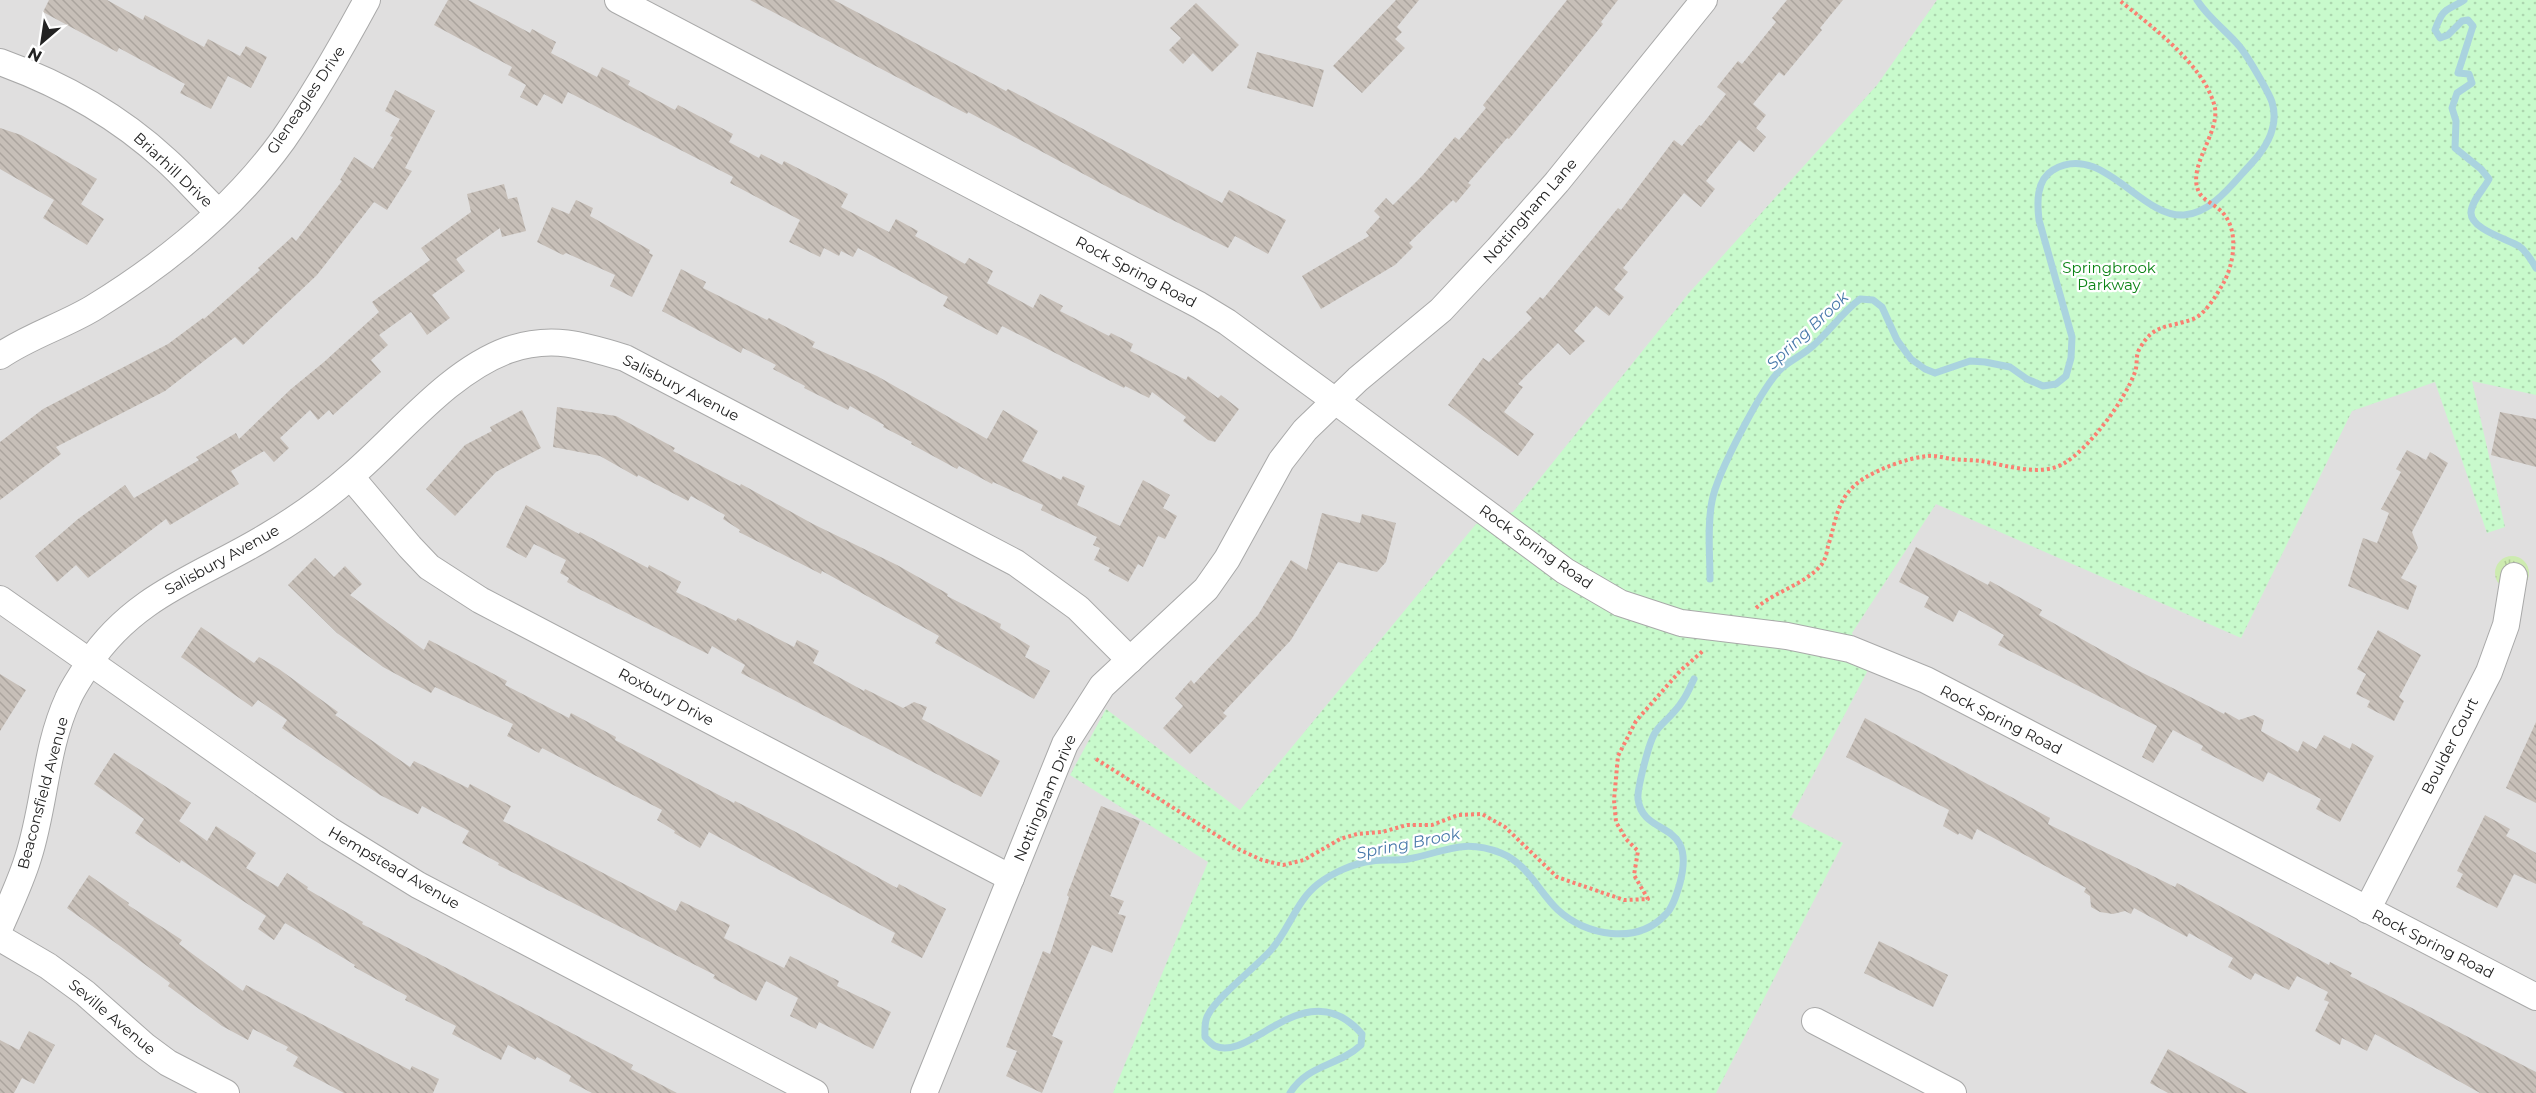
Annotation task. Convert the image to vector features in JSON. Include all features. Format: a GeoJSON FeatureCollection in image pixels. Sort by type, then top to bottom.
{"type":"FeatureCollection","features":[{"type":"Feature","properties":{"kind":"street","name":"Gleneagles Drive"},"geometry":{"type":"LineString","coordinates":[[0,356],[92,308],[171,253],[218,212],[249,180],[281,141],[337,56],[367,0]]}},
{"type":"Feature","properties":{"kind":"street","name":"Rock Spring Road"},"geometry":{"type":"LineString","coordinates":[[618,0],[1199,305],[1227,322],[1565,571],[1620,603],[1681,623],[1787,636],[1850,649],[1926,680],[2536,998]]}},
{"type":"Feature","properties":{"kind":"street","name":"Nottingham Lane"},"geometry":{"type":"LineString","coordinates":[[1334,400],[1441,310],[1498,249],[1557,182],[1704,0]]}},
{"type":"Feature","properties":{"kind":"street","name":"Briarhill Drive"},"geometry":{"type":"LineString","coordinates":[[0,62],[30,73],[82,98],[122,123],[165,159],[218,212]]}},
{"type":"Feature","properties":{"kind":"street","name":"Salisbury Avenue"},"geometry":{"type":"LineString","coordinates":[[90,662],[121,624],[138,609],[163,593],[269,536],[351,477],[446,389],[478,365],[505,351],[531,342],[560,342],[588,346],[625,358],[1016,563],[1078,608],[1130,660]]}},
{"type":"Feature","properties":{"kind":"street","name":"Nottingham Drive"},"geometry":{"type":"LineString","coordinates":[[924,1093],[1065,744],[1102,686],[1206,589],[1227,559],[1281,461],[1305,430],[1334,400]]}},
{"type":"Feature","properties":{"kind":"street","name":"Roxbury Drive"},"geometry":{"type":"LineString","coordinates":[[351,477],[429,567],[465,591],[1011,878]]}},
{"type":"Feature","properties":{"kind":"street","name":"Boulder Court"},"geometry":{"type":"LineString","coordinates":[[2367,910],[2489,672],[2506,625],[2514,576]]}},
{"type":"Feature","properties":{"kind":"street","name":"Hempstead Avenue"},"geometry":{"type":"LineString","coordinates":[[0,599],[328,830],[418,885],[815,1093]]}},
{"type":"Feature","properties":{"kind":"street","name":"Beaconsfield Avenue"},"geometry":{"type":"LineString","coordinates":[[0,927],[28,857],[52,750],[68,699],[90,662]]}},
{"type":"Feature","properties":{"kind":"street","name":"Seville Avenue"},"geometry":{"type":"LineString","coordinates":[[0,938],[48,966],[85,993],[145,1047],[168,1063],[226,1093]]}},
{"type":"Feature","properties":{"kind":"street"},"geometry":{"type":"LineString","coordinates":[[1815,1021],[1953,1093]]}},
{"type":"Feature","properties":{"kind":"path"},"geometry":{"type":"LineString","coordinates":[[2119,0],[2189,63],[2204,82],[2215,106],[2212,128],[2196,174],[2200,193],[2224,214]]}},
{"type":"Feature","properties":{"kind":"shaded area"},"geometry":{"type":"Polygon","coordinates":[[[0,0],[2536,0],[2536,1093],[0,1093],[0,0]]]}},
{"type":"Feature","properties":{"kind":"green space","name":"Springbrook Parkway"},"geometry":{"type":"Polygon","coordinates":[[[1937,0],[2536,0],[2536,395],[2472,381],[2505,527],[2487,533],[2435,382],[2352,411],[2241,638],[1936,504],[1852,633],[1867,672],[1791,817],[1843,843],[1716,1093],[1113,1093],[1208,862],[1070,775],[1106,709],[1240,810],[1476,524],[1513,512],[1689,293],[1877,85],[1937,0]]]}},
{"type":"Feature","properties":{"kind":"green space"},"geometry":{"type":"Polygon","coordinates":[[[2512,556],[2524,561],[2529,573],[2524,585],[2512,590],[2500,585],[2495,573],[2500,561],[2512,556]]]}},
{"type":"Feature","properties":{"kind":"building"},"geometry":{"type":"Polygon","coordinates":[[[49,0],[107,0],[143,20],[145,15],[204,47],[208,39],[240,56],[246,46],[267,57],[251,88],[228,76],[211,109],[180,93],[185,84],[119,48],[117,52],[43,12],[49,0]]]}},
{"type":"Feature","properties":{"kind":"building"},"geometry":{"type":"Polygon","coordinates":[[[448,0],[468,0],[530,33],[532,29],[556,42],[551,53],[597,77],[602,67],[630,81],[628,85],[675,110],[678,105],[733,134],[729,142],[759,158],[761,154],[782,165],[784,161],[848,194],[841,207],[889,232],[896,219],[918,231],[915,236],[965,264],[969,258],[993,271],[987,283],[1033,308],[1040,294],[1063,306],[1060,311],[1109,336],[1111,333],[1133,344],[1130,351],[1186,380],[1188,376],[1218,398],[1221,395],[1239,409],[1215,442],[1208,440],[1183,421],[1186,417],[1152,392],[1149,398],[1125,386],[1124,388],[1002,326],[997,335],[943,306],[948,297],[858,248],[853,257],[841,251],[839,256],[824,248],[820,257],[789,242],[800,220],[730,183],[733,177],[568,92],[562,104],[544,94],[537,106],[520,97],[526,85],[508,75],[512,67],[434,25],[448,0]]]}},
{"type":"Feature","properties":{"kind":"building"},"geometry":{"type":"Polygon","coordinates":[[[750,0],[834,0],[1006,91],[1008,89],[1222,203],[1229,190],[1286,220],[1268,254],[1235,236],[1228,248],[750,0]]]}},
{"type":"Feature","properties":{"kind":"building"},"geometry":{"type":"Polygon","coordinates":[[[1396,0],[1419,0],[1397,27],[1402,32],[1395,39],[1405,48],[1362,93],[1333,66],[1396,0]]]}},
{"type":"Feature","properties":{"kind":"building"},"geometry":{"type":"Polygon","coordinates":[[[1567,0],[1618,0],[1601,22],[1603,24],[1509,139],[1507,138],[1468,183],[1471,185],[1456,203],[1453,200],[1409,243],[1413,247],[1395,265],[1321,309],[1302,276],[1369,236],[1366,232],[1380,217],[1374,211],[1386,198],[1393,205],[1422,176],[1455,137],[1459,140],[1486,108],[1483,105],[1567,0]]]}},
{"type":"Feature","properties":{"kind":"building"},"geometry":{"type":"Polygon","coordinates":[[[1787,0],[1843,0],[1820,28],[1822,30],[1784,76],[1779,72],[1753,104],[1766,115],[1756,128],[1766,137],[1754,152],[1739,140],[1706,181],[1715,189],[1701,207],[1684,193],[1623,268],[1628,272],[1614,289],[1624,297],[1609,316],[1596,306],[1574,331],[1585,341],[1570,355],[1558,343],[1518,384],[1523,387],[1504,412],[1534,434],[1518,456],[1448,405],[1483,358],[1489,362],[1532,318],[1526,312],[1540,297],[1543,299],[1618,208],[1621,210],[1674,140],[1682,146],[1699,125],[1701,126],[1726,94],[1717,87],[1738,61],[1742,64],[1776,22],[1772,18],[1787,0]]]}},
{"type":"Feature","properties":{"kind":"building"},"geometry":{"type":"Polygon","coordinates":[[[1196,3],[1239,45],[1212,72],[1193,53],[1183,64],[1169,50],[1181,38],[1170,28],[1196,3]]]}},
{"type":"Feature","properties":{"kind":"building"},"geometry":{"type":"Polygon","coordinates":[[[1257,52],[1324,70],[1313,107],[1247,88],[1257,52]]]}},
{"type":"Feature","properties":{"kind":"building"},"geometry":{"type":"Polygon","coordinates":[[[395,90],[435,111],[405,168],[412,171],[387,210],[374,202],[317,275],[243,345],[235,337],[165,391],[56,447],[61,454],[0,500],[0,442],[43,409],[168,344],[204,319],[260,270],[258,268],[292,237],[296,241],[342,181],[340,180],[354,157],[373,169],[393,137],[390,136],[400,119],[385,111],[395,90]]]}},
{"type":"Feature","properties":{"kind":"building"},"geometry":{"type":"Polygon","coordinates":[[[0,128],[21,135],[97,179],[81,204],[104,219],[87,245],[43,218],[54,200],[0,169],[0,128]]]}},
{"type":"Feature","properties":{"kind":"building"},"geometry":{"type":"Polygon","coordinates":[[[504,184],[508,199],[517,197],[526,231],[502,237],[500,228],[456,259],[465,271],[432,295],[450,318],[427,335],[411,312],[379,335],[388,345],[371,360],[381,372],[333,415],[329,410],[318,420],[310,410],[280,438],[289,448],[274,462],[264,451],[231,471],[239,484],[170,525],[166,519],[88,578],[76,565],[57,582],[35,556],[78,519],[125,485],[134,498],[199,460],[196,457],[236,433],[239,439],[291,389],[379,312],[372,302],[430,260],[421,248],[471,212],[467,194],[504,184]]]}},
{"type":"Feature","properties":{"kind":"building"},"geometry":{"type":"Polygon","coordinates":[[[576,200],[593,208],[590,216],[650,250],[649,253],[653,255],[632,297],[610,286],[615,275],[566,253],[563,255],[537,242],[552,207],[569,214],[576,200]]]}},
{"type":"Feature","properties":{"kind":"building"},"geometry":{"type":"Polygon","coordinates":[[[681,269],[706,282],[703,288],[815,342],[812,347],[877,376],[987,439],[1003,410],[1038,431],[1022,461],[1061,480],[1063,476],[1085,486],[1077,505],[1120,526],[1143,480],[1170,495],[1163,508],[1177,516],[1165,539],[1158,536],[1143,567],[1138,564],[1128,582],[1108,571],[1110,568],[1094,560],[1100,548],[1093,545],[1097,537],[1041,510],[1043,505],[993,482],[992,484],[959,466],[957,469],[850,406],[848,410],[804,388],[805,386],[773,369],[776,365],[743,348],[741,353],[662,311],[681,269]]]}},
{"type":"Feature","properties":{"kind":"building"},"geometry":{"type":"Polygon","coordinates":[[[557,407],[616,416],[675,448],[673,451],[897,565],[948,594],[947,596],[1001,624],[1000,628],[1030,646],[1025,657],[1050,671],[1034,699],[935,643],[939,636],[822,571],[821,574],[739,532],[740,530],[723,519],[725,515],[691,496],[688,501],[638,475],[637,477],[600,456],[553,447],[557,407]]]}},
{"type":"Feature","properties":{"kind":"building"},"geometry":{"type":"Polygon","coordinates":[[[522,410],[541,448],[496,472],[455,516],[426,489],[465,445],[492,431],[490,427],[522,410]]]}},
{"type":"Feature","properties":{"kind":"building"},"geometry":{"type":"Polygon","coordinates":[[[2500,412],[2536,419],[2536,467],[2491,455],[2500,412]]]}},
{"type":"Feature","properties":{"kind":"building"},"geometry":{"type":"Polygon","coordinates":[[[2407,450],[2426,460],[2430,452],[2448,463],[2412,532],[2418,548],[2401,578],[2417,586],[2408,610],[2348,586],[2363,538],[2377,543],[2389,513],[2381,509],[2401,472],[2396,469],[2407,450]]]}},
{"type":"Feature","properties":{"kind":"building"},"geometry":{"type":"Polygon","coordinates":[[[526,505],[579,534],[580,532],[648,568],[649,565],[681,582],[676,592],[736,621],[738,618],[794,647],[797,640],[819,651],[813,663],[864,691],[865,689],[903,708],[914,702],[927,707],[922,719],[1000,761],[981,797],[741,673],[745,665],[712,646],[708,654],[581,590],[567,582],[569,578],[560,573],[566,560],[534,544],[526,558],[506,547],[526,505]]]}},
{"type":"Feature","properties":{"kind":"building"},"geometry":{"type":"Polygon","coordinates":[[[1322,513],[1360,523],[1362,514],[1396,523],[1386,562],[1377,572],[1338,562],[1291,640],[1223,713],[1227,716],[1190,754],[1163,728],[1183,706],[1175,698],[1191,680],[1194,684],[1258,615],[1291,560],[1307,570],[1322,513]]]}},
{"type":"Feature","properties":{"kind":"building"},"geometry":{"type":"Polygon","coordinates":[[[1916,547],[1988,585],[1990,581],[2042,610],[2039,615],[2137,670],[2224,714],[2225,712],[2239,720],[2254,715],[2264,720],[2261,731],[2298,752],[2303,741],[2316,749],[2324,735],[2350,749],[2352,743],[2374,756],[2340,822],[2316,809],[2321,799],[2268,772],[2263,782],[2201,750],[2203,746],[2173,730],[2153,763],[2142,757],[2157,726],[1998,645],[2004,635],[1959,610],[1953,622],[1924,607],[1929,597],[1899,582],[1916,547]]]}},
{"type":"Feature","properties":{"kind":"building"},"geometry":{"type":"Polygon","coordinates":[[[315,558],[334,577],[345,566],[362,584],[350,595],[424,650],[429,640],[507,681],[505,685],[569,718],[571,713],[616,737],[615,740],[734,803],[735,801],[794,831],[897,888],[899,884],[946,909],[922,958],[891,942],[895,933],[709,832],[700,848],[657,820],[662,810],[542,748],[539,753],[507,736],[513,724],[435,687],[431,693],[383,667],[337,633],[288,585],[315,558]]]}},
{"type":"Feature","properties":{"kind":"building"},"geometry":{"type":"Polygon","coordinates":[[[201,627],[254,663],[259,657],[279,669],[338,712],[335,715],[410,767],[414,761],[468,788],[470,784],[511,806],[503,821],[676,911],[681,901],[730,925],[724,938],[784,968],[790,956],[839,981],[837,986],[891,1012],[873,1049],[819,1022],[816,1029],[790,1016],[798,998],[766,981],[756,1001],[713,978],[715,975],[498,865],[499,863],[462,843],[469,831],[422,806],[418,814],[380,795],[282,728],[287,720],[258,700],[252,707],[181,657],[201,627]]]}},
{"type":"Feature","properties":{"kind":"building"},"geometry":{"type":"Polygon","coordinates":[[[2378,630],[2421,655],[2399,697],[2404,701],[2394,721],[2367,707],[2370,701],[2356,694],[2366,674],[2357,669],[2378,630]]]}},
{"type":"Feature","properties":{"kind":"building"},"geometry":{"type":"Polygon","coordinates":[[[0,674],[26,690],[0,731],[0,674]]]}},
{"type":"Feature","properties":{"kind":"building"},"geometry":{"type":"Polygon","coordinates":[[[1865,718],[2050,818],[2048,824],[2175,887],[2177,883],[2329,965],[2330,962],[2352,973],[2350,976],[2536,1072],[2536,1093],[2480,1093],[2375,1034],[2367,1051],[2342,1038],[2340,1045],[2315,1031],[2329,1002],[2324,1000],[2328,992],[2297,976],[2289,990],[2255,973],[2251,980],[2228,967],[2233,958],[2189,933],[2187,937],[2134,908],[2131,914],[2125,911],[2113,914],[2100,912],[2091,907],[2090,896],[2084,892],[2086,888],[1977,829],[1972,840],[1959,833],[1958,835],[1943,826],[1949,810],[1846,757],[1865,718]]]}},
{"type":"Feature","properties":{"kind":"building"},"geometry":{"type":"Polygon","coordinates":[[[2536,722],[2536,803],[2506,788],[2536,722]]]}},
{"type":"Feature","properties":{"kind":"building"},"geometry":{"type":"Polygon","coordinates":[[[114,753],[191,803],[179,821],[207,841],[216,826],[256,853],[246,868],[278,887],[287,873],[308,887],[307,889],[363,922],[362,924],[633,1065],[631,1069],[677,1093],[592,1093],[569,1081],[571,1076],[537,1057],[535,1060],[508,1045],[501,1060],[452,1034],[456,1026],[405,1000],[407,996],[354,967],[355,965],[285,923],[274,940],[258,929],[266,916],[181,860],[180,863],[135,833],[144,819],[94,784],[114,753]]]}},
{"type":"Feature","properties":{"kind":"building"},"geometry":{"type":"Polygon","coordinates":[[[1101,806],[1140,821],[1110,896],[1124,901],[1118,914],[1126,916],[1112,953],[1092,945],[1052,1036],[1063,1041],[1042,1093],[1006,1076],[1017,1051],[1006,1047],[1043,951],[1050,954],[1069,897],[1067,895],[1101,806]]]}},
{"type":"Feature","properties":{"kind":"building"},"geometry":{"type":"Polygon","coordinates":[[[2485,815],[2510,829],[2506,836],[2536,853],[2536,884],[2514,874],[2497,908],[2456,887],[2463,874],[2457,871],[2485,815]]]}},
{"type":"Feature","properties":{"kind":"building"},"geometry":{"type":"Polygon","coordinates":[[[89,875],[129,903],[128,905],[182,940],[179,944],[243,991],[246,985],[410,1070],[412,1066],[439,1079],[433,1093],[344,1093],[293,1066],[298,1057],[286,1050],[288,1047],[253,1029],[248,1040],[222,1026],[168,986],[170,983],[67,908],[89,875]]]}},
{"type":"Feature","properties":{"kind":"building"},"geometry":{"type":"Polygon","coordinates":[[[1879,941],[1948,975],[1933,1007],[1864,973],[1879,941]]]}},
{"type":"Feature","properties":{"kind":"building"},"geometry":{"type":"Polygon","coordinates":[[[29,1031],[55,1045],[34,1084],[22,1078],[14,1093],[0,1093],[0,1040],[19,1050],[29,1031]]]}},
{"type":"Feature","properties":{"kind":"building"},"geometry":{"type":"Polygon","coordinates":[[[2168,1049],[2248,1093],[2168,1093],[2150,1083],[2168,1049]]]}},
{"type":"Feature","properties":{"kind":"waterway","name":"Spring Brook"},"geometry":{"type":"LineString","coordinates":[[1710,579],[1709,530],[1712,501],[1722,471],[1741,431],[1763,393],[1782,368],[1811,348],[1860,299],[1873,300],[1882,307],[1897,340],[1911,359],[1925,369],[1935,373],[1970,361],[1985,362],[2010,367],[2027,379],[2043,386],[2056,384],[2066,376],[2071,358],[2072,337],[2039,220],[2039,192],[2047,174],[2071,164],[2088,165],[2104,172],[2152,205],[2168,213],[2184,215],[2204,209],[2213,203],[2257,157],[2267,143],[2273,127],[2272,102],[2258,74],[2240,47],[2197,0]]}},
{"type":"Feature","properties":{"kind":"waterway"},"geometry":{"type":"LineString","coordinates":[[2464,0],[2443,13],[2435,30],[2440,38],[2448,35],[2462,21],[2468,20],[2473,26],[2458,73],[2469,74],[2472,83],[2457,93],[2452,108],[2456,121],[2455,148],[2481,169],[2489,179],[2474,203],[2472,218],[2476,224],[2490,233],[2519,246],[2536,268]]}},
{"type":"Feature","properties":{"kind":"waterway","name":"Spring Brook"},"geometry":{"type":"LineString","coordinates":[[1290,1093],[1305,1076],[1342,1058],[1361,1045],[1362,1034],[1341,1017],[1320,1011],[1300,1014],[1229,1048],[1215,1046],[1205,1037],[1206,1020],[1219,1000],[1271,950],[1310,891],[1336,872],[1376,860],[1408,859],[1464,846],[1475,847],[1501,853],[1510,858],[1526,871],[1558,910],[1569,919],[1597,931],[1612,933],[1640,931],[1654,924],[1668,912],[1680,883],[1683,862],[1681,848],[1676,838],[1649,820],[1642,811],[1638,794],[1655,733],[1680,705],[1694,679]]}}]}
